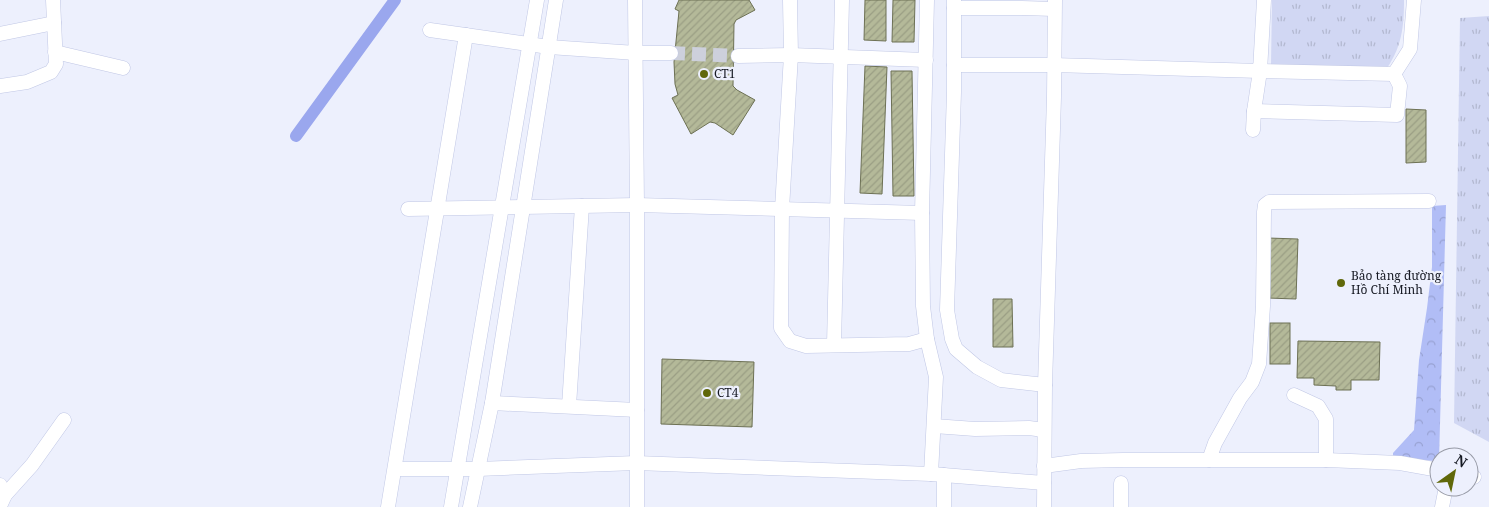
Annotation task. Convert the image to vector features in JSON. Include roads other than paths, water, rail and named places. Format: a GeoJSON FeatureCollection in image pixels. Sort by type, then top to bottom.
{"type":"FeatureCollection","features":[{"type":"Feature","properties":{"kind":"street"},"geometry":{"type":"LineString","coordinates":[[0,86],[27,82],[51,72],[56,64],[53,0]]}},
{"type":"Feature","properties":{"kind":"street"},"geometry":{"type":"LineString","coordinates":[[451,507],[504,207],[537,0]]}},
{"type":"Feature","properties":{"kind":"street"},"geometry":{"type":"LineString","coordinates":[[470,507],[492,402],[556,0]]}},
{"type":"Feature","properties":{"kind":"street"},"geometry":{"type":"LineString","coordinates":[[635,0],[637,205],[636,507]]}},
{"type":"Feature","properties":{"kind":"street"},"geometry":{"type":"LineString","coordinates":[[790,0],[791,55],[782,209],[781,328],[790,341],[806,346],[908,344],[927,340]]}},
{"type":"Feature","properties":{"kind":"street"},"geometry":{"type":"LineString","coordinates":[[834,346],[842,0]]}},
{"type":"Feature","properties":{"kind":"street"},"geometry":{"type":"LineString","coordinates":[[927,0],[922,213],[923,306],[927,340],[936,377],[934,426],[938,474],[944,507]]}},
{"type":"Feature","properties":{"kind":"street"},"geometry":{"type":"LineString","coordinates":[[1253,130],[1260,71],[1264,0]]}},
{"type":"Feature","properties":{"kind":"street"},"geometry":{"type":"LineString","coordinates":[[1394,74],[1410,49],[1414,0]]}},
{"type":"Feature","properties":{"kind":"street"},"geometry":{"type":"LineString","coordinates":[[1044,507],[1045,385],[1054,97],[1054,5],[1022,8],[954,4],[947,310],[952,339],[956,349],[976,367],[1001,380],[1045,385]]}},
{"type":"Feature","properties":{"kind":"street"},"geometry":{"type":"LineString","coordinates":[[0,34],[54,23]]}},
{"type":"Feature","properties":{"kind":"street"},"geometry":{"type":"LineString","coordinates":[[430,30],[549,47],[636,53],[671,53]]}},
{"type":"Feature","properties":{"kind":"street"},"geometry":{"type":"LineString","coordinates":[[388,507],[466,35]]}},
{"type":"Feature","properties":{"kind":"street"},"geometry":{"type":"LineString","coordinates":[[55,52],[123,68]]}},
{"type":"Feature","properties":{"kind":"street"},"geometry":{"type":"LineString","coordinates":[[738,56],[791,55],[926,60]]}},
{"type":"Feature","properties":{"kind":"street"},"geometry":{"type":"LineString","coordinates":[[954,65],[1054,65],[1394,74]]}},
{"type":"Feature","properties":{"kind":"street"},"geometry":{"type":"LineString","coordinates":[[1254,111],[1397,115],[1400,86],[1394,74]]}},
{"type":"Feature","properties":{"kind":"street"},"geometry":{"type":"LineString","coordinates":[[1209,460],[1215,443],[1240,398],[1252,382],[1259,364],[1263,306],[1265,206],[1269,202],[1429,201]]}},
{"type":"Feature","properties":{"kind":"street"},"geometry":{"type":"LineString","coordinates":[[408,209],[637,205],[922,213]]}},
{"type":"Feature","properties":{"kind":"street"},"geometry":{"type":"LineString","coordinates":[[570,406],[582,206]]}},
{"type":"Feature","properties":{"kind":"street"},"geometry":{"type":"LineString","coordinates":[[1294,395],[1318,406],[1326,419],[1326,460]]}},
{"type":"Feature","properties":{"kind":"street"},"geometry":{"type":"LineString","coordinates":[[492,402],[637,410]]}},
{"type":"Feature","properties":{"kind":"street"},"geometry":{"type":"LineString","coordinates":[[2,496],[32,465],[64,420]]}},
{"type":"Feature","properties":{"kind":"street"},"geometry":{"type":"LineString","coordinates":[[934,426],[975,430],[1029,428],[1044,430]]}},
{"type":"Feature","properties":{"kind":"street"},"geometry":{"type":"LineString","coordinates":[[1044,466],[1081,461],[1326,460],[1400,463],[1429,468]]}},
{"type":"Feature","properties":{"kind":"street"},"geometry":{"type":"LineString","coordinates":[[395,469],[478,469],[636,463],[938,474],[1044,483]]}},
{"type":"Feature","properties":{"kind":"street"},"geometry":{"type":"LineString","coordinates":[[1121,483],[1121,507]]}},
{"type":"Feature","properties":{"kind":"waterway"},"geometry":{"type":"LineString","coordinates":[[296,136],[395,0]]}},
{"type":"Feature","properties":{"kind":"tunnel"},"geometry":{"type":"LineString","coordinates":[[671,53],[738,56]]}},
{"type":"Feature","properties":{"kind":"place","name":"CT1"},"geometry":{"type":"Point","coordinates":[704,74]}},
{"type":"Feature","properties":{"kind":"place","name":"Bảo tàng đường Hồ Chí Minh"},"geometry":{"type":"Point","coordinates":[1341,283]}},
{"type":"Feature","properties":{"kind":"place","name":"CT4"},"geometry":{"type":"Point","coordinates":[707,393]}}]}
